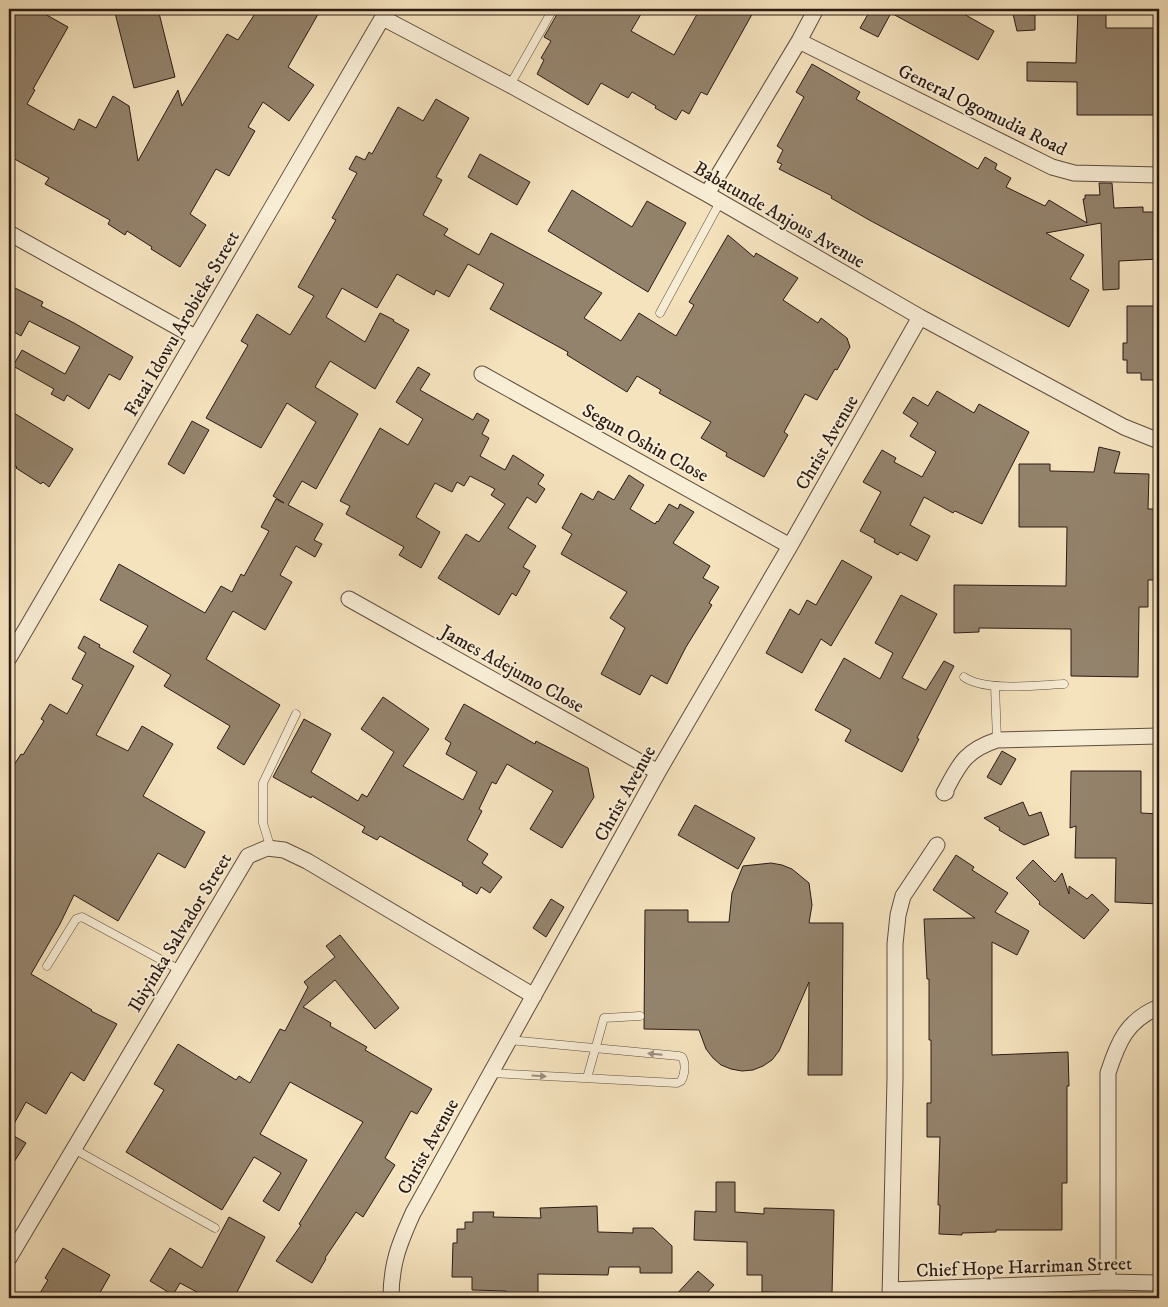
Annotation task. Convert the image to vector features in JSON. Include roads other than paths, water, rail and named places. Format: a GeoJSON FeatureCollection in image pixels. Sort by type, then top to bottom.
{"type":"FeatureCollection","features":[{"type":"Feature","properties":{"kind":"street"},"geometry":{"type":"LineString","coordinates":[[707,194],[799,41],[816,9]]}},
{"type":"Feature","properties":{"kind":"street","name":"Babatunde Anjous Avenue"},"geometry":{"type":"LineString","coordinates":[[385,13],[510,85],[707,194],[920,317],[1124,426],[1159,441]]}},
{"type":"Feature","properties":{"kind":"street","name":"Fatai Idowu Arobieke Street"},"geometry":{"type":"LineString","coordinates":[[9,658],[385,13]]}},
{"type":"Feature","properties":{"kind":"street","name":"General Ogomudia Road"},"geometry":{"type":"LineString","coordinates":[[799,41],[1052,167],[1074,174],[1159,175]]}},
{"type":"Feature","properties":{"kind":"street"},"geometry":{"type":"LineString","coordinates":[[9,233],[195,337]]}},
{"type":"Feature","properties":{"kind":"street","name":"Christ Avenue"},"geometry":{"type":"LineString","coordinates":[[392,1298],[391,1284],[397,1248],[413,1213],[658,772],[790,546],[920,317]]}},
{"type":"Feature","properties":{"kind":"street","name":"Segun Oshin Close"},"geometry":{"type":"LineString","coordinates":[[482,374],[790,546]]}},
{"type":"Feature","properties":{"kind":"street","name":"James Adejumo Close"},"geometry":{"type":"LineString","coordinates":[[349,599],[658,772]]}},
{"type":"Feature","properties":{"kind":"street"},"geometry":{"type":"LineString","coordinates":[[946,792],[944,793],[962,760],[982,744],[996,740],[1159,736]]}},
{"type":"Feature","properties":{"kind":"street"},"geometry":{"type":"LineString","coordinates":[[890,1294],[895,1089],[895,944],[898,915],[903,896],[937,845]]}},
{"type":"Feature","properties":{"kind":"street","name":"Ibiyinka Salvador Street"},"geometry":{"type":"LineString","coordinates":[[9,1258],[14,1239],[74,1149],[248,856],[268,848],[271,849]]}},
{"type":"Feature","properties":{"kind":"street"},"geometry":{"type":"LineString","coordinates":[[271,849],[284,850],[307,861],[534,996]]}},
{"type":"Feature","properties":{"kind":"street"},"geometry":{"type":"LineString","coordinates":[[1108,1282],[1108,1073],[1116,1048],[1127,1030],[1146,1012],[1159,1007]]}},
{"type":"Feature","properties":{"kind":"street","name":"Chief Hope Harriman Street"},"geometry":{"type":"LineString","coordinates":[[890,1294],[1108,1282],[1159,1283]]}},
{"type":"Feature","properties":{"kind":"lane"},"geometry":{"type":"LineString","coordinates":[[510,85],[553,9]]}},
{"type":"Feature","properties":{"kind":"lane"},"geometry":{"type":"LineString","coordinates":[[660,313],[720,202]]}},
{"type":"Feature","properties":{"kind":"lane"},"geometry":{"type":"LineString","coordinates":[[964,677],[970,682],[995,686],[1064,684]]}},
{"type":"Feature","properties":{"kind":"lane"},"geometry":{"type":"LineString","coordinates":[[995,686],[996,740]]}},
{"type":"Feature","properties":{"kind":"lane"},"geometry":{"type":"LineString","coordinates":[[271,849],[263,823],[263,783],[296,714]]}},
{"type":"Feature","properties":{"kind":"lane"},"geometry":{"type":"LineString","coordinates":[[47,966],[76,919],[82,917],[180,970]]}},
{"type":"Feature","properties":{"kind":"lane"},"geometry":{"type":"LineString","coordinates":[[587,1078],[604,1018],[640,1016]]}},
{"type":"Feature","properties":{"kind":"lane"},"geometry":{"type":"LineString","coordinates":[[491,1073],[678,1082],[684,1078],[684,1061],[682,1057],[509,1040]]}},
{"type":"Feature","properties":{"kind":"lane"},"geometry":{"type":"LineString","coordinates":[[74,1149],[215,1228]]}}]}
